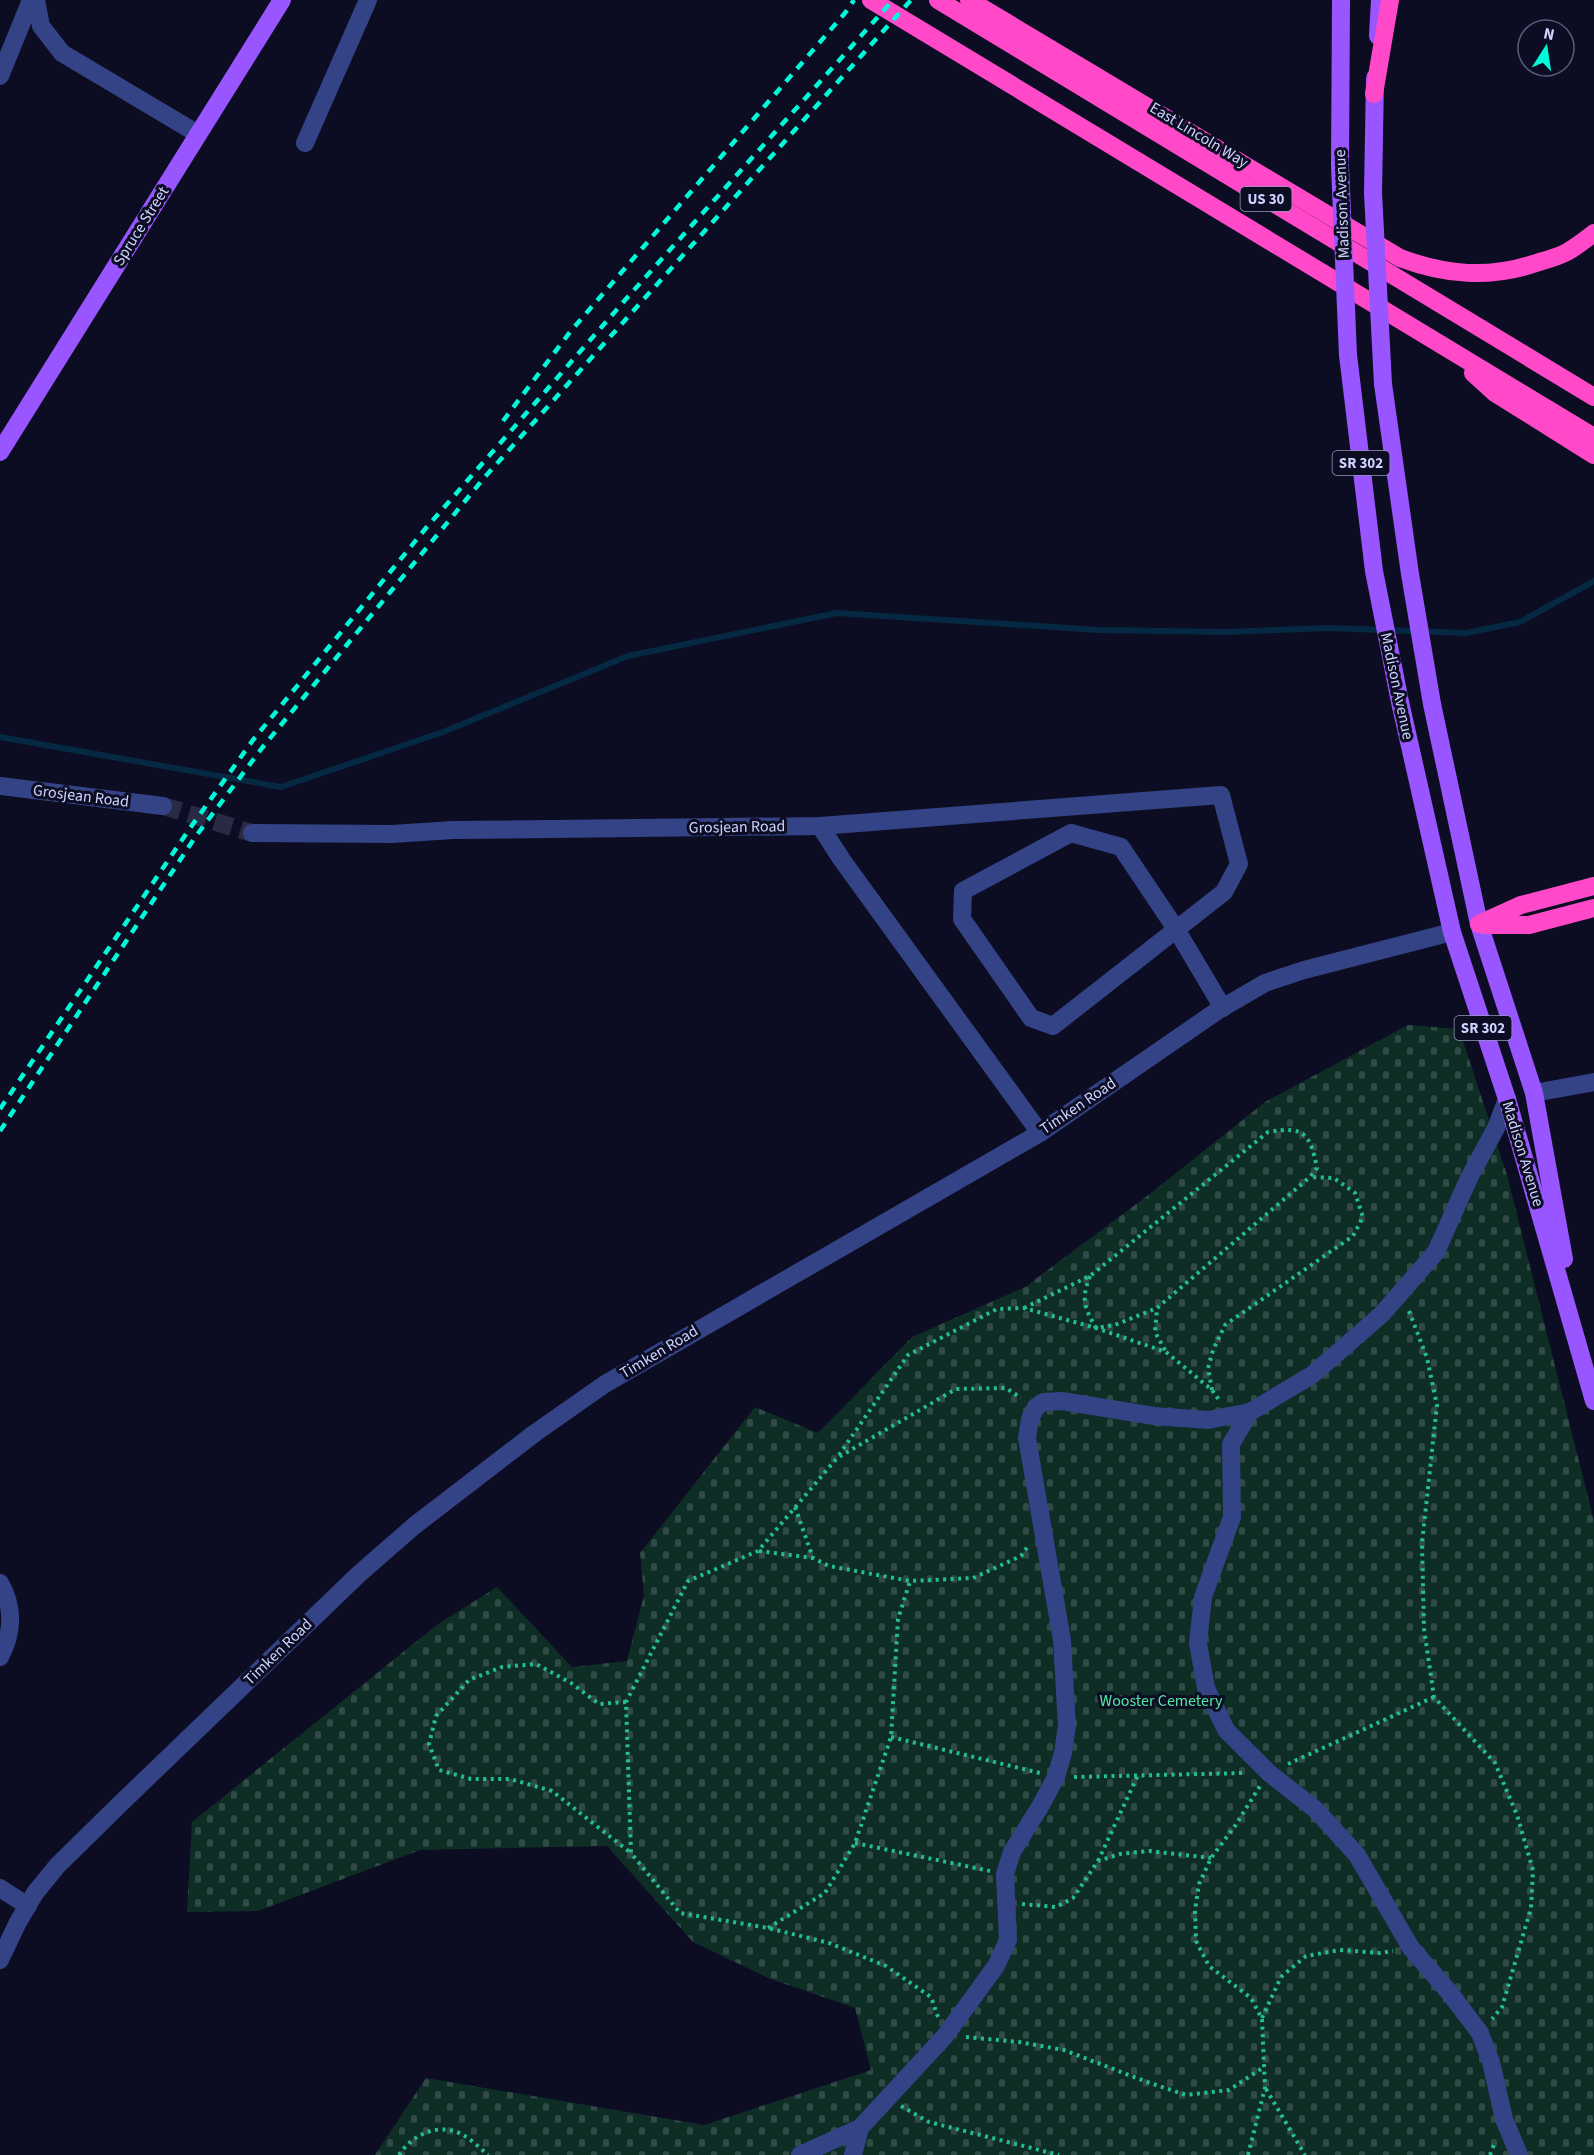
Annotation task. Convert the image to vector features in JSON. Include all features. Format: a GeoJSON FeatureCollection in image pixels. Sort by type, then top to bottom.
{"type":"FeatureCollection","features":[{"type":"Feature","properties":{"kind":"highway","name":"US 30"},"geometry":{"type":"LineString","coordinates":[[871,0],[1594,437]]}},
{"type":"Feature","properties":{"kind":"highway","name":"East Lincoln Way"},"geometry":{"type":"LineString","coordinates":[[938,0],[1594,397]]}},
{"type":"Feature","properties":{"kind":"highway"},"geometry":{"type":"LineString","coordinates":[[969,0],[1400,258],[1428,269],[1488,274],[1516,270],[1566,253],[1594,233]]}},
{"type":"Feature","properties":{"kind":"highway"},"geometry":{"type":"LineString","coordinates":[[1374,94],[1390,0]]}},
{"type":"Feature","properties":{"kind":"highway"},"geometry":{"type":"LineString","coordinates":[[1446,347],[1495,393],[1594,454]]}},
{"type":"Feature","properties":{"kind":"highway"},"geometry":{"type":"LineString","coordinates":[[1479,924],[1521,905],[1594,886]]}},
{"type":"Feature","properties":{"kind":"highway"},"geometry":{"type":"LineString","coordinates":[[1479,924],[1529,925],[1594,908]]}},
{"type":"Feature","properties":{"kind":"main road","name":"Spruce Street"},"geometry":{"type":"LineString","coordinates":[[0,452],[282,0]]}},
{"type":"Feature","properties":{"kind":"main road","name":"Madison Avenue"},"geometry":{"type":"LineString","coordinates":[[1341,0],[1340,166],[1348,355],[1374,570],[1400,702],[1452,932],[1507,1099],[1594,1401]]}},
{"type":"Feature","properties":{"kind":"main road","name":"Madison Avenue"},"geometry":{"type":"LineString","coordinates":[[1380,0],[1374,94],[1373,193],[1383,384],[1410,574],[1432,704],[1479,924],[1534,1093],[1581,1350]]}},
{"type":"Feature","properties":{"kind":"main road"},"geometry":{"type":"LineString","coordinates":[[1452,932],[1479,924]]}},
{"type":"Feature","properties":{"kind":"street"},"geometry":{"type":"LineString","coordinates":[[0,76],[31,0]]}},
{"type":"Feature","properties":{"kind":"street"},"geometry":{"type":"LineString","coordinates":[[36,0],[41,26],[62,53],[198,134]]}},
{"type":"Feature","properties":{"kind":"street"},"geometry":{"type":"LineString","coordinates":[[305,143],[368,0]]}},
{"type":"Feature","properties":{"kind":"street","name":"Grosjean Road"},"geometry":{"type":"LineString","coordinates":[[0,786],[163,806]]}},
{"type":"Feature","properties":{"kind":"street","name":"Grosjean Road"},"geometry":{"type":"LineString","coordinates":[[252,833],[392,834],[453,830],[820,826],[1221,795],[1239,864],[1224,892],[1176,929]]}},
{"type":"Feature","properties":{"kind":"street"},"geometry":{"type":"LineString","coordinates":[[820,826],[842,860],[1040,1132]]}},
{"type":"Feature","properties":{"kind":"street"},"geometry":{"type":"LineString","coordinates":[[1176,929],[1053,1026],[1031,1018],[962,919],[963,891],[1071,833],[1121,847],[1176,929],[1223,1008]]}},
{"type":"Feature","properties":{"kind":"street","name":"Timken Road"},"geometry":{"type":"LineString","coordinates":[[0,1960],[28,1906],[57,1866],[307,1624],[375,1560],[468,1483],[605,1384],[1040,1132],[1223,1008],[1265,983],[1304,970],[1452,932]]}},
{"type":"Feature","properties":{"kind":"street"},"geometry":{"type":"LineString","coordinates":[[1534,1093],[1594,1082]]}},
{"type":"Feature","properties":{"kind":"street"},"geometry":{"type":"LineString","coordinates":[[800,2155],[860,2128],[945,2036],[996,1966],[1008,1940],[1005,1874],[1012,1852],[1056,1777],[1067,1726],[1062,1640],[1027,1438],[1030,1419],[1036,1407],[1044,1402],[1062,1401],[1154,1416],[1208,1420],[1250,1412],[1312,1375],[1382,1314],[1436,1252],[1469,1178],[1496,1128],[1507,1099]]}},
{"type":"Feature","properties":{"kind":"street"},"geometry":{"type":"LineString","coordinates":[[1250,1412],[1231,1444],[1233,1517],[1203,1597],[1198,1643],[1206,1688],[1226,1730],[1269,1773],[1315,1809],[1357,1855],[1411,1948],[1480,2033],[1491,2062],[1504,2119],[1519,2155]]}},
{"type":"Feature","properties":{"kind":"street"},"geometry":{"type":"LineString","coordinates":[[1208,1420],[1231,1444]]}},
{"type":"Feature","properties":{"kind":"street"},"geometry":{"type":"LineString","coordinates":[[0,1583],[11,1609],[8,1642],[0,1657]]}},
{"type":"Feature","properties":{"kind":"street"},"geometry":{"type":"LineString","coordinates":[[0,1888],[28,1906]]}},
{"type":"Feature","properties":{"kind":"street"},"geometry":{"type":"LineString","coordinates":[[853,2155],[860,2128]]}},
{"type":"Feature","properties":{"kind":"path"},"geometry":{"type":"LineString","coordinates":[[1024,1308],[1090,1276],[1268,1132],[1289,1129],[1301,1132],[1313,1147],[1317,1168],[1310,1177],[1157,1308],[1115,1325],[1096,1328]]}},
{"type":"Feature","properties":{"kind":"path"},"geometry":{"type":"LineString","coordinates":[[1212,1390],[1208,1368],[1213,1350],[1225,1325],[1353,1236],[1363,1217],[1355,1193],[1334,1178],[1310,1177]]}},
{"type":"Feature","properties":{"kind":"path"},"geometry":{"type":"LineString","coordinates":[[1090,1276],[1083,1292],[1086,1309],[1096,1328]]}},
{"type":"Feature","properties":{"kind":"path"},"geometry":{"type":"LineString","coordinates":[[1402,1291],[1427,1358],[1437,1405],[1422,1543],[1424,1629],[1434,1697],[1495,1763],[1517,1815],[1533,1870],[1530,1908],[1502,2007],[1480,2033]]}},
{"type":"Feature","properties":{"kind":"path"},"geometry":{"type":"LineString","coordinates":[[632,1853],[626,1702],[688,1581],[758,1551],[837,1458],[908,1355],[997,1309],[1024,1308],[1096,1328],[1166,1352],[1212,1390],[1230,1415]]}},
{"type":"Feature","properties":{"kind":"path"},"geometry":{"type":"LineString","coordinates":[[1157,1308],[1155,1332],[1166,1352]]}},
{"type":"Feature","properties":{"kind":"path"},"geometry":{"type":"LineString","coordinates":[[837,1458],[956,1389],[1006,1388],[1036,1407]]}},
{"type":"Feature","properties":{"kind":"path"},"geometry":{"type":"LineString","coordinates":[[795,1507],[813,1558]]}},
{"type":"Feature","properties":{"kind":"path"},"geometry":{"type":"LineString","coordinates":[[758,1551],[813,1558],[829,1566],[910,1581],[973,1578],[1021,1556],[1042,1526]]}},
{"type":"Feature","properties":{"kind":"path"},"geometry":{"type":"LineString","coordinates":[[768,1928],[825,1893],[855,1843],[891,1737],[898,1619],[910,1581]]}},
{"type":"Feature","properties":{"kind":"path"},"geometry":{"type":"LineString","coordinates":[[626,1702],[599,1704],[572,1683],[536,1664],[502,1667],[469,1680],[436,1716],[429,1744],[439,1770],[471,1779],[510,1779],[552,1791],[632,1853],[680,1914],[768,1928],[829,1942],[886,1966],[931,1997],[945,2036],[1019,2042],[1064,2050],[1185,2095],[1229,2090],[1264,2067]]}},
{"type":"Feature","properties":{"kind":"path"},"geometry":{"type":"LineString","coordinates":[[891,1737],[1056,1777],[1269,1773],[1434,1697]]}},
{"type":"Feature","properties":{"kind":"path"},"geometry":{"type":"LineString","coordinates":[[1248,2155],[1265,2088],[1262,2019],[1251,1998],[1209,1966],[1196,1941],[1195,1910],[1199,1884],[1211,1858],[1269,1773]]}},
{"type":"Feature","properties":{"kind":"path"},"geometry":{"type":"LineString","coordinates":[[1007,1902],[1056,1907],[1073,1898],[1098,1861],[1138,1775]]}},
{"type":"Feature","properties":{"kind":"path"},"geometry":{"type":"LineString","coordinates":[[855,1843],[1005,1874]]}},
{"type":"Feature","properties":{"kind":"path"},"geometry":{"type":"LineString","coordinates":[[1098,1861],[1120,1854],[1149,1851],[1211,1858]]}},
{"type":"Feature","properties":{"kind":"path"},"geometry":{"type":"LineString","coordinates":[[1262,2019],[1281,1977],[1305,1956],[1340,1950],[1380,1953],[1411,1948]]}},
{"type":"Feature","properties":{"kind":"path"},"geometry":{"type":"LineString","coordinates":[[1265,2088],[1305,2155]]}},
{"type":"Feature","properties":{"kind":"path"},"geometry":{"type":"LineString","coordinates":[[890,2096],[905,2110],[929,2122],[1059,2155]]}},
{"type":"Feature","properties":{"kind":"path"},"geometry":{"type":"LineString","coordinates":[[399,2155],[406,2144],[426,2131],[445,2129],[461,2134],[488,2155]]}},
{"type":"Feature","properties":{"kind":"green space","name":"Wooster Cemetery"},"geometry":{"type":"Polygon","coordinates":[[[1408,1025],[1459,1029],[1507,1175],[1594,1521],[1594,2155],[375,2155],[426,2078],[704,2125],[871,2070],[855,2008],[768,1978],[693,1942],[607,1846],[420,1850],[258,1911],[187,1912],[192,1822],[438,1624],[497,1587],[572,1667],[627,1661],[644,1595],[640,1553],[755,1407],[818,1433],[912,1337],[1025,1287],[1151,1193],[1265,1102],[1408,1025]]]}},
{"type":"Feature","properties":{"kind":"waterway"},"geometry":{"type":"LineString","coordinates":[[0,737],[281,787],[443,732],[628,656],[837,613],[1099,630],[1228,632],[1328,628],[1466,633],[1520,622],[1594,581]]}},
{"type":"Feature","properties":{"kind":"tunnel"},"geometry":{"type":"LineString","coordinates":[[163,806],[252,833]]}},
{"type":"Feature","properties":{"kind":"railway"},"geometry":{"type":"LineString","coordinates":[[503,421],[570,332],[854,0]]}},
{"type":"Feature","properties":{"kind":"railway"},"geometry":{"type":"LineString","coordinates":[[0,1109],[188,831],[253,740],[426,528],[626,299],[893,0]]}},
{"type":"Feature","properties":{"kind":"railway"},"geometry":{"type":"LineString","coordinates":[[0,1131],[196,836],[262,748],[484,478],[911,0]]}}]}
